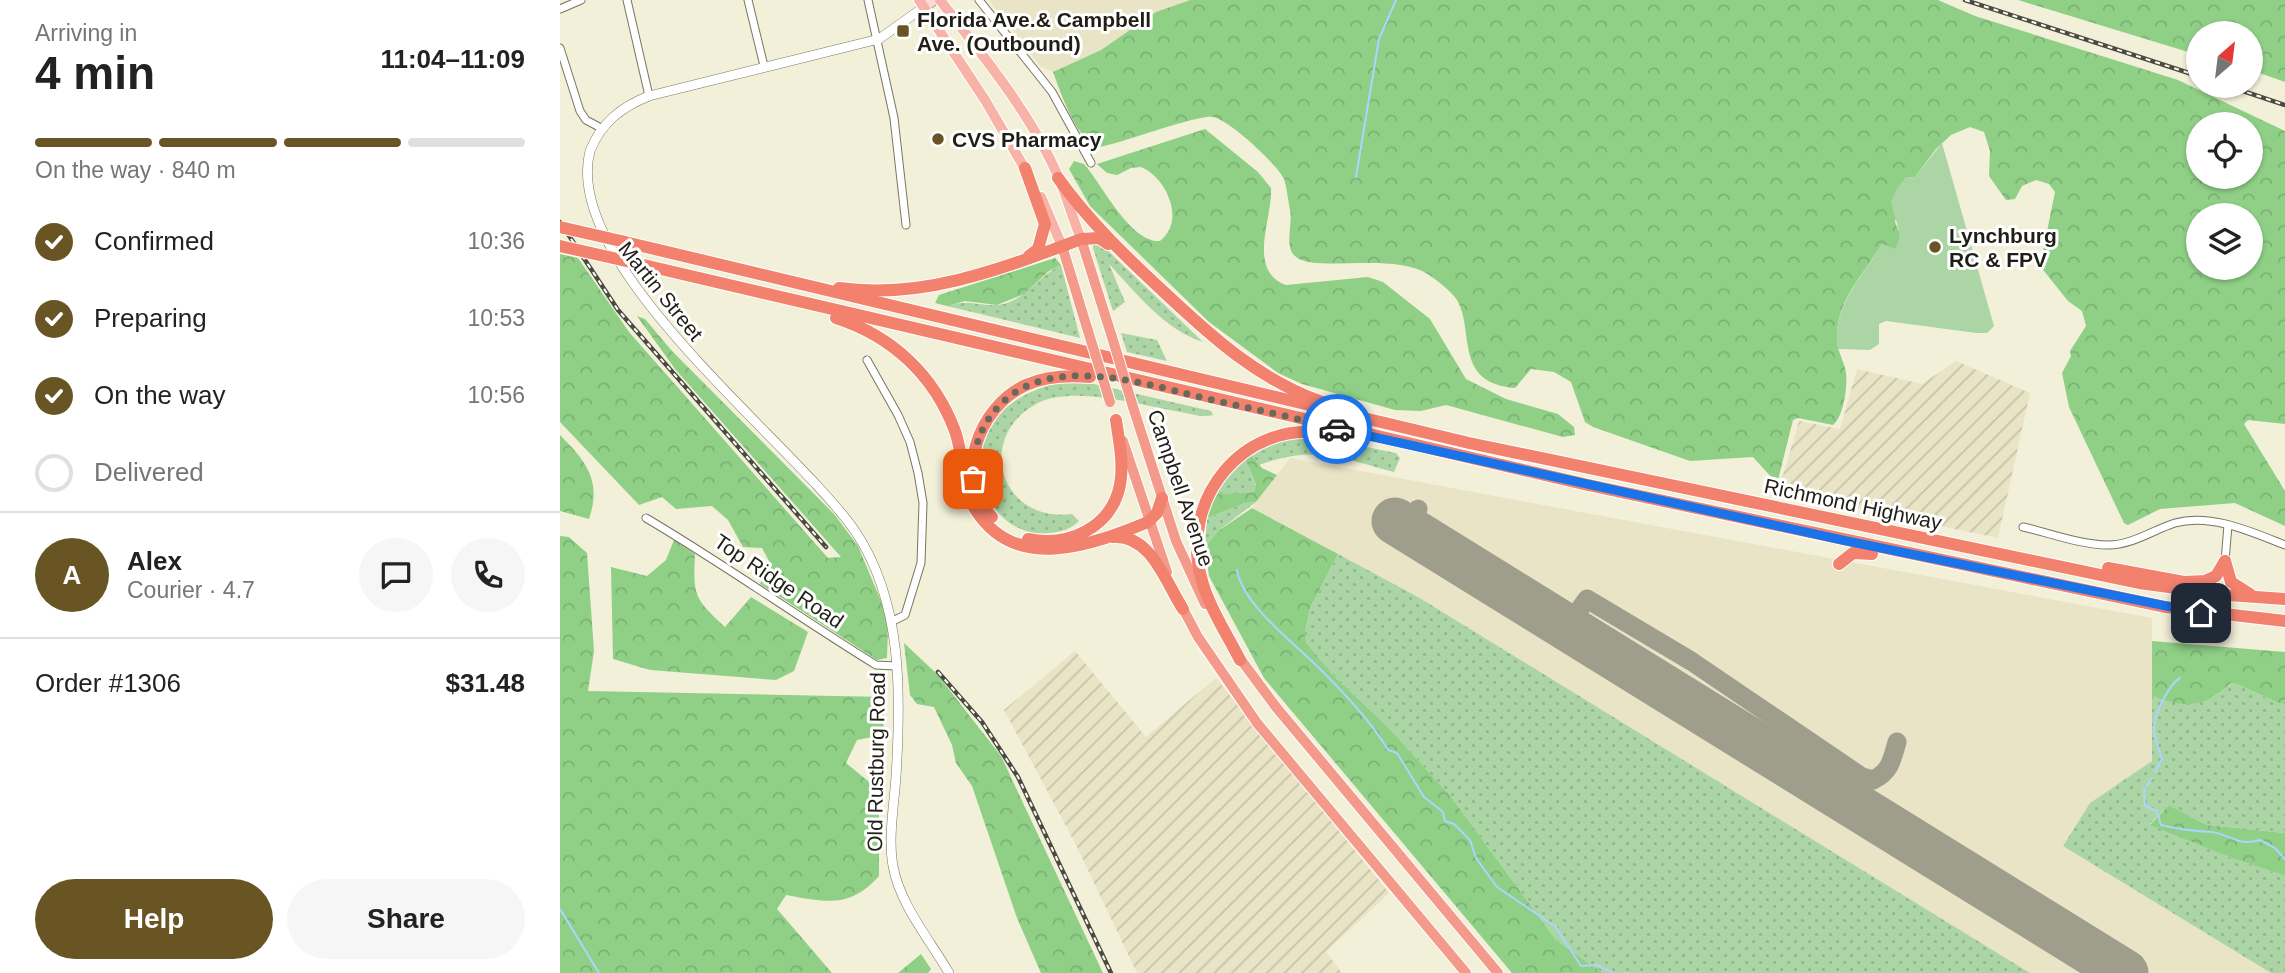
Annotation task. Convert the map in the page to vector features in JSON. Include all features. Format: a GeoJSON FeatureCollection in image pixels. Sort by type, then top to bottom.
{"type":"FeatureCollection","features":[{"type":"Feature","properties":{"kind":"highway"},"geometry":{"type":"LineString","coordinates":[[1021,261],[1038,249],[1045,224],[1025,168]]}},
{"type":"Feature","properties":{"kind":"highway"},"geometry":{"type":"LineString","coordinates":[[1058,178],[1084,214],[1146,275],[1214,338],[1264,376],[1311,398],[1416,430]]}},
{"type":"Feature","properties":{"kind":"highway"},"geometry":{"type":"LineString","coordinates":[[560,227],[1416,430]]}},
{"type":"Feature","properties":{"kind":"highway"},"geometry":{"type":"LineString","coordinates":[[734,269],[842,289],[884,291],[922,288],[1021,261],[1081,239],[1099,238],[1146,275]]}},
{"type":"Feature","properties":{"kind":"highway","name":"Campbell Avenue"},"geometry":{"type":"LineString","coordinates":[[1081,239],[1162,498],[1193,580],[1240,660],[1276,707],[1498,973]]}},
{"type":"Feature","properties":{"kind":"highway"},"geometry":{"type":"LineString","coordinates":[[560,246],[1139,382]]}},
{"type":"Feature","properties":{"kind":"highway","name":"Campbell Avenue"},"geometry":{"type":"LineString","coordinates":[[1062,246],[1148,522],[1183,609],[1198,637],[1257,723],[1466,973]]}},
{"type":"Feature","properties":{"kind":"highway"},"geometry":{"type":"LineString","coordinates":[[745,290],[862,327],[900,352],[918,369],[944,407],[955,431],[974,508],[1005,539],[1046,551],[1102,538],[1148,522],[1157,513],[1162,498]]}},
{"type":"Feature","properties":{"kind":"highway"},"geometry":{"type":"LineString","coordinates":[[1116,420],[1121,463],[1120,486],[1109,509],[1097,524],[1081,535],[1058,542],[1041,542],[1021,538],[1002,527],[988,513],[978,497],[973,479],[973,457],[979,434],[1006,398],[1023,386],[1064,375],[1139,382]]}},
{"type":"Feature","properties":{"kind":"highway","name":"Richmond Highway"},"geometry":{"type":"LineString","coordinates":[[1139,382],[1372,437],[2055,584],[2201,613],[2285,621]]}},
{"type":"Feature","properties":{"kind":"highway"},"geometry":{"type":"LineString","coordinates":[[1240,660],[1201,577],[1197,531],[1200,510],[1211,488],[1236,458],[1268,437],[1303,430],[1372,437]]}},
{"type":"Feature","properties":{"kind":"highway","name":"Richmond Highway"},"geometry":{"type":"LineString","coordinates":[[1416,430],[2172,588],[2285,599]]}},
{"type":"Feature","properties":{"kind":"highway"},"geometry":{"type":"LineString","coordinates":[[1812,533],[1832,544],[1839,564],[1849,554],[1869,553],[2038,586],[2055,584]]}},
{"type":"Feature","properties":{"kind":"highway"},"geometry":{"type":"LineString","coordinates":[[1102,538],[1122,536],[1147,549],[1183,609]]}},
{"type":"Feature","properties":{"kind":"highway"},"geometry":{"type":"LineString","coordinates":[[1977,549],[1993,547],[2184,582],[2211,579],[2220,573],[2225,561]]}},
{"type":"Feature","properties":{"kind":"highway"},"geometry":{"type":"LineString","coordinates":[[2225,561],[2231,582],[2241,590],[2285,599]]}},
{"type":"Feature","properties":{"kind":"main road"},"geometry":{"type":"LineString","coordinates":[[921,4],[934,0]]}},
{"type":"Feature","properties":{"kind":"main road","name":"Campbell Avenue"},"geometry":{"type":"LineString","coordinates":[[940,0],[1007,88],[1058,178],[1081,239]]}},
{"type":"Feature","properties":{"kind":"main road","name":"Campbell Avenue"},"geometry":{"type":"LineString","coordinates":[[921,4],[1025,168],[1062,246]]}},
{"type":"Feature","properties":{"kind":"street"},"geometry":{"type":"LineString","coordinates":[[560,9],[581,0]]}},
{"type":"Feature","properties":{"kind":"street"},"geometry":{"type":"LineString","coordinates":[[627,0],[649,96]]}},
{"type":"Feature","properties":{"kind":"street"},"geometry":{"type":"LineString","coordinates":[[748,0],[764,66]]}},
{"type":"Feature","properties":{"kind":"street"},"geometry":{"type":"LineString","coordinates":[[868,0],[879,39],[894,118],[906,225]]}},
{"type":"Feature","properties":{"kind":"street"},"geometry":{"type":"LineString","coordinates":[[979,0],[1052,92],[1091,163]]}},
{"type":"Feature","properties":{"kind":"street"},"geometry":{"type":"LineString","coordinates":[[879,39],[921,4]]}},
{"type":"Feature","properties":{"kind":"street","name":"Martin Street"},"geometry":{"type":"LineString","coordinates":[[879,39],[649,96],[624,107],[601,128],[588,156],[584,184],[592,222],[603,246],[634,293],[741,413],[834,504],[848,522],[877,571],[891,622]]}},
{"type":"Feature","properties":{"kind":"street"},"geometry":{"type":"LineString","coordinates":[[560,48],[580,111],[586,120],[601,128]]}},
{"type":"Feature","properties":{"kind":"street"},"geometry":{"type":"LineString","coordinates":[[867,360],[910,442],[923,503],[921,563],[905,615],[891,622]]}},
{"type":"Feature","properties":{"kind":"street","name":"Top Ridge Road"},"geometry":{"type":"LineString","coordinates":[[646,518],[692,544],[744,582],[876,665],[896,666]]}},
{"type":"Feature","properties":{"kind":"street"},"geometry":{"type":"LineString","coordinates":[[2023,527],[2108,545],[2142,537],[2185,521],[2228,525],[2285,545]]}},
{"type":"Feature","properties":{"kind":"street"},"geometry":{"type":"LineString","coordinates":[[2225,561],[2228,525]]}},
{"type":"Feature","properties":{"kind":"street","name":"Old Rustburg Road"},"geometry":{"type":"LineString","coordinates":[[891,622],[896,666],[898,735],[893,866],[907,903],[950,973]]}},
{"type":"Feature","properties":{"kind":"shaded area"},"geometry":{"type":"Polygon","coordinates":[[[989,0],[1190,0],[1156,12],[1101,50],[1053,72],[1040,66],[989,0]]]}},
{"type":"Feature","properties":{"kind":"shaded area"},"geometry":{"type":"Polygon","coordinates":[[[1956,361],[2030,393],[1998,538],[1778,492],[1799,421],[1840,429],[1857,369],[1922,384],[1956,361]]]}},
{"type":"Feature","properties":{"kind":"shaded area"},"geometry":{"type":"Polygon","coordinates":[[[1290,458],[2152,618],[2152,761],[2090,803],[2063,846],[2271,973],[2030,973],[1418,597],[1252,508],[1290,458]]]}},
{"type":"Feature","properties":{"kind":"shaded area"},"geometry":{"type":"Polygon","coordinates":[[[1075,651],[1146,737],[1216,678],[1389,893],[1326,952],[1342,973],[1137,973],[1076,845],[1004,710],[1075,651]]]}},
{"type":"Feature","properties":{"kind":"green space"},"geometry":{"type":"Polygon","coordinates":[[[1190,0],[1938,0],[1975,16],[2178,80],[2186,84],[2186,98],[2216,98],[2245,112],[2186,112],[2186,189],[2263,189],[2263,121],[2285,131],[2285,424],[2248,420],[2244,424],[2285,491],[2285,526],[2235,503],[2160,509],[2128,525],[2124,523],[2069,407],[2062,373],[2071,356],[2070,351],[2086,326],[2082,311],[2068,301],[2040,266],[2055,192],[2049,184],[2036,180],[2022,186],[2015,199],[2006,200],[1989,176],[1990,151],[1984,132],[1970,127],[1951,135],[1936,149],[1915,177],[1905,178],[1895,222],[1901,236],[1896,250],[1882,244],[1846,299],[1838,323],[1838,348],[1846,381],[1840,415],[1833,425],[1798,418],[1793,420],[1778,480],[1773,479],[1753,457],[1690,461],[1593,427],[1585,422],[1571,382],[1554,372],[1531,369],[1515,388],[1495,384],[1482,376],[1474,366],[1457,300],[1429,275],[1414,268],[1396,264],[1319,263],[1295,256],[1290,247],[1291,215],[1284,179],[1252,143],[1220,120],[1205,117],[1100,147],[1092,144],[1084,137],[1071,116],[1053,72],[1101,50],[1156,12],[1190,0]]]}},
{"type":"Feature","properties":{"kind":"green space"},"geometry":{"type":"Polygon","coordinates":[[[2018,0],[2285,0],[2285,82],[2263,74],[2263,21],[2186,21],[2186,51],[2018,0]]]}},
{"type":"Feature","properties":{"kind":"green space"},"geometry":{"type":"Polygon","coordinates":[[[1205,129],[1258,172],[1271,188],[1264,256],[1267,268],[1274,278],[1286,285],[1368,277],[1383,282],[1430,319],[1466,379],[1506,399],[1558,414],[1574,427],[1575,435],[1563,437],[1446,405],[1421,411],[1395,410],[1302,384],[1278,373],[1209,322],[1090,206],[1069,169],[1074,161],[1084,164],[1128,223],[1138,233],[1160,241],[1168,233],[1172,212],[1170,201],[1159,180],[1141,167],[1131,168],[1117,175],[1107,173],[1097,164],[1205,129]]]}},
{"type":"Feature","properties":{"kind":"green space","name":"Lynchburg RC & FPV"},"geometry":{"type":"Polygon","coordinates":[[[1942,143],[1994,326],[1987,333],[1976,333],[1886,321],[1879,324],[1879,344],[1870,350],[1838,349],[1839,320],[1850,293],[1882,244],[1895,249],[1898,244],[1899,232],[1891,202],[1897,188],[1905,178],[1915,177],[1942,143]]]}},
{"type":"Feature","properties":{"kind":"green space"},"geometry":{"type":"Polygon","coordinates":[[[1098,242],[1203,342],[1176,329],[1163,319],[1109,264],[1125,302],[1113,311],[1093,248],[1093,244],[1098,242]]]}},
{"type":"Feature","properties":{"kind":"green space"},"geometry":{"type":"Polygon","coordinates":[[[560,254],[578,258],[629,332],[828,558],[841,557],[675,369],[637,316],[645,319],[672,351],[834,514],[858,546],[886,613],[887,658],[877,660],[760,584],[770,563],[762,548],[743,547],[728,520],[712,506],[676,509],[662,497],[639,505],[560,422],[560,254]]]}},
{"type":"Feature","properties":{"kind":"green space"},"geometry":{"type":"Polygon","coordinates":[[[1055,258],[1061,265],[1049,271],[1024,294],[997,305],[965,301],[947,306],[935,303],[939,295],[1055,258]]]}},
{"type":"Feature","properties":{"kind":"green space"},"geometry":{"type":"Polygon","coordinates":[[[1061,265],[1080,338],[947,306],[961,303],[1006,303],[1022,295],[1061,265]]]}},
{"type":"Feature","properties":{"kind":"green space"},"geometry":{"type":"Polygon","coordinates":[[[1121,333],[1157,340],[1167,361],[1127,352],[1121,333]]]}},
{"type":"Feature","properties":{"kind":"green space"},"geometry":{"type":"Polygon","coordinates":[[[1057,382],[1085,382],[1211,411],[1213,415],[1197,415],[1089,396],[1053,398],[1038,403],[1018,417],[1006,435],[1002,455],[1004,474],[1012,491],[1027,505],[1047,513],[1072,514],[1079,521],[1058,532],[1029,532],[1011,524],[997,511],[987,494],[981,475],[981,455],[986,435],[1003,410],[1024,395],[1057,382]]]}},
{"type":"Feature","properties":{"kind":"green space"},"geometry":{"type":"Polygon","coordinates":[[[560,435],[589,472],[594,494],[589,519],[560,511],[560,435]]]}},
{"type":"Feature","properties":{"kind":"green space"},"geometry":{"type":"Polygon","coordinates":[[[1296,436],[1321,438],[1396,453],[1400,458],[1394,472],[1342,458],[1311,455],[1278,459],[1259,465],[1251,455],[1274,442],[1296,436]]]}},
{"type":"Feature","properties":{"kind":"green space"},"geometry":{"type":"Polygon","coordinates":[[[1251,455],[1262,468],[1277,475],[1256,502],[1245,503],[1207,518],[1215,494],[1254,492],[1256,485],[1245,459],[1251,455]]]}},
{"type":"Feature","properties":{"kind":"green space"},"geometry":{"type":"Polygon","coordinates":[[[1245,459],[1256,486],[1254,492],[1215,494],[1226,477],[1245,459]]]}},
{"type":"Feature","properties":{"kind":"green space"},"geometry":{"type":"Polygon","coordinates":[[[1256,502],[1218,531],[1205,547],[1207,518],[1245,503],[1256,502]]]}},
{"type":"Feature","properties":{"kind":"green space"},"geometry":{"type":"Polygon","coordinates":[[[1252,508],[1338,554],[1310,608],[1305,632],[1306,642],[1332,674],[1389,728],[1452,798],[1556,940],[1603,973],[1512,973],[1264,678],[1209,576],[1205,547],[1218,531],[1252,508]]]}},
{"type":"Feature","properties":{"kind":"green space"},"geometry":{"type":"Polygon","coordinates":[[[560,536],[569,537],[587,553],[594,651],[588,691],[885,697],[883,735],[857,740],[846,763],[879,790],[879,876],[858,894],[847,898],[825,901],[786,895],[777,909],[832,973],[560,973],[560,536]]]}},
{"type":"Feature","properties":{"kind":"green space"},"geometry":{"type":"Polygon","coordinates":[[[674,540],[695,554],[695,588],[701,602],[725,627],[751,597],[808,632],[794,671],[776,680],[650,670],[613,659],[611,567],[647,576],[666,560],[674,540]]]}},
{"type":"Feature","properties":{"kind":"green space"},"geometry":{"type":"Polygon","coordinates":[[[1338,554],[1418,597],[2030,973],[1603,973],[1556,940],[1452,798],[1389,728],[1332,674],[1306,642],[1305,632],[1310,608],[1338,554]]]}},
{"type":"Feature","properties":{"kind":"green space"},"geometry":{"type":"Polygon","coordinates":[[[2152,641],[2285,652],[2285,703],[2279,703],[2232,682],[2213,697],[2195,704],[2175,703],[2152,696],[2152,641]]]}},
{"type":"Feature","properties":{"kind":"green space"},"geometry":{"type":"Polygon","coordinates":[[[904,643],[937,674],[1001,756],[1103,973],[1041,973],[1017,918],[972,786],[956,763],[952,745],[934,707],[917,704],[910,695],[904,643]]]}},
{"type":"Feature","properties":{"kind":"green space"},"geometry":{"type":"Polygon","coordinates":[[[2232,682],[2279,703],[2285,703],[2285,833],[2207,825],[2169,805],[2150,824],[2229,857],[2285,876],[2285,973],[2271,973],[2063,846],[2090,803],[2152,761],[2152,696],[2175,703],[2195,703],[2213,697],[2232,682]]]}},
{"type":"Feature","properties":{"kind":"green space"},"geometry":{"type":"Polygon","coordinates":[[[2169,805],[2207,825],[2285,833],[2285,876],[2150,825],[2169,805]]]}},
{"type":"Feature","properties":{"kind":"green space"},"geometry":{"type":"Polygon","coordinates":[[[921,954],[931,969],[928,973],[898,973],[921,954]]]}},
{"type":"Feature","properties":{"kind":"waterway"},"geometry":{"type":"LineString","coordinates":[[1356,177],[1379,39],[1396,0]]}},
{"type":"Feature","properties":{"kind":"waterway"},"geometry":{"type":"LineString","coordinates":[[1237,570],[1242,584],[1261,612],[1342,691],[1388,750],[1397,753],[1424,797],[1443,812],[1445,821],[1454,824],[1470,840],[1476,858],[1497,887],[1556,927],[1581,966],[1596,965],[1614,973]]}},
{"type":"Feature","properties":{"kind":"waterway"},"geometry":{"type":"LineString","coordinates":[[2155,772],[2162,759],[2154,732],[2158,710],[2166,694],[2180,678]]}},
{"type":"Feature","properties":{"kind":"waterway"},"geometry":{"type":"LineString","coordinates":[[2152,778],[2144,790],[2145,806],[2157,811],[2161,825],[2218,833],[2245,842],[2260,840],[2275,848],[2285,859]]}},
{"type":"Feature","properties":{"kind":"waterway"},"geometry":{"type":"LineString","coordinates":[[560,909],[599,973]]}},
{"type":"Feature","properties":{"kind":"taxiway"},"geometry":{"type":"LineString","coordinates":[[1406,527],[1418,509]]}},
{"type":"Feature","properties":{"kind":"taxiway"},"geometry":{"type":"LineString","coordinates":[[1567,627],[1587,599],[1691,661],[1862,777],[1873,780],[1883,773],[1892,760],[1897,742]]}},
{"type":"Feature","properties":{"kind":"taxiway"},"geometry":{"type":"LineString","coordinates":[[1853,804],[1844,791],[1849,784],[1873,780]]}},
{"type":"Feature","properties":{"kind":"runway"},"geometry":{"type":"LineString","coordinates":[[1395,521],[2125,973]]}},
{"type":"Feature","properties":{"kind":"railway"},"geometry":{"type":"LineString","coordinates":[[1965,0],[2186,72]]}},
{"type":"Feature","properties":{"kind":"railway"},"geometry":{"type":"LineString","coordinates":[[2263,98],[2285,105]]}},
{"type":"Feature","properties":{"kind":"railway"},"geometry":{"type":"LineString","coordinates":[[560,222],[618,310],[826,547]]}},
{"type":"Feature","properties":{"kind":"railway"},"geometry":{"type":"LineString","coordinates":[[938,672],[982,722],[1018,777],[1111,973]]}},
{"type":"Feature","properties":{"kind":"way so far"},"geometry":{"type":"LineString","coordinates":[[973,479],[973,457],[979,434],[992,414],[1006,398],[1023,386],[1064,375],[1139,382],[1337,429]]}},
{"type":"Feature","properties":{"kind":"place","name":"Florida Ave.& Campbell Ave. (Outbound)"},"geometry":{"type":"Point","coordinates":[903,31]}},
{"type":"Feature","properties":{"kind":"place","name":"CVS Pharmacy"},"geometry":{"type":"Point","coordinates":[938,139]}},
{"type":"Feature","properties":{"kind":"place","name":"Lynchburg RC & FPV"},"geometry":{"type":"Point","coordinates":[1935,247]}},
{"type":"Feature","properties":{"kind":"route"},"geometry":{"type":"LineString","coordinates":[[1337,429],[1842,540],[2201,613]]}}]}
